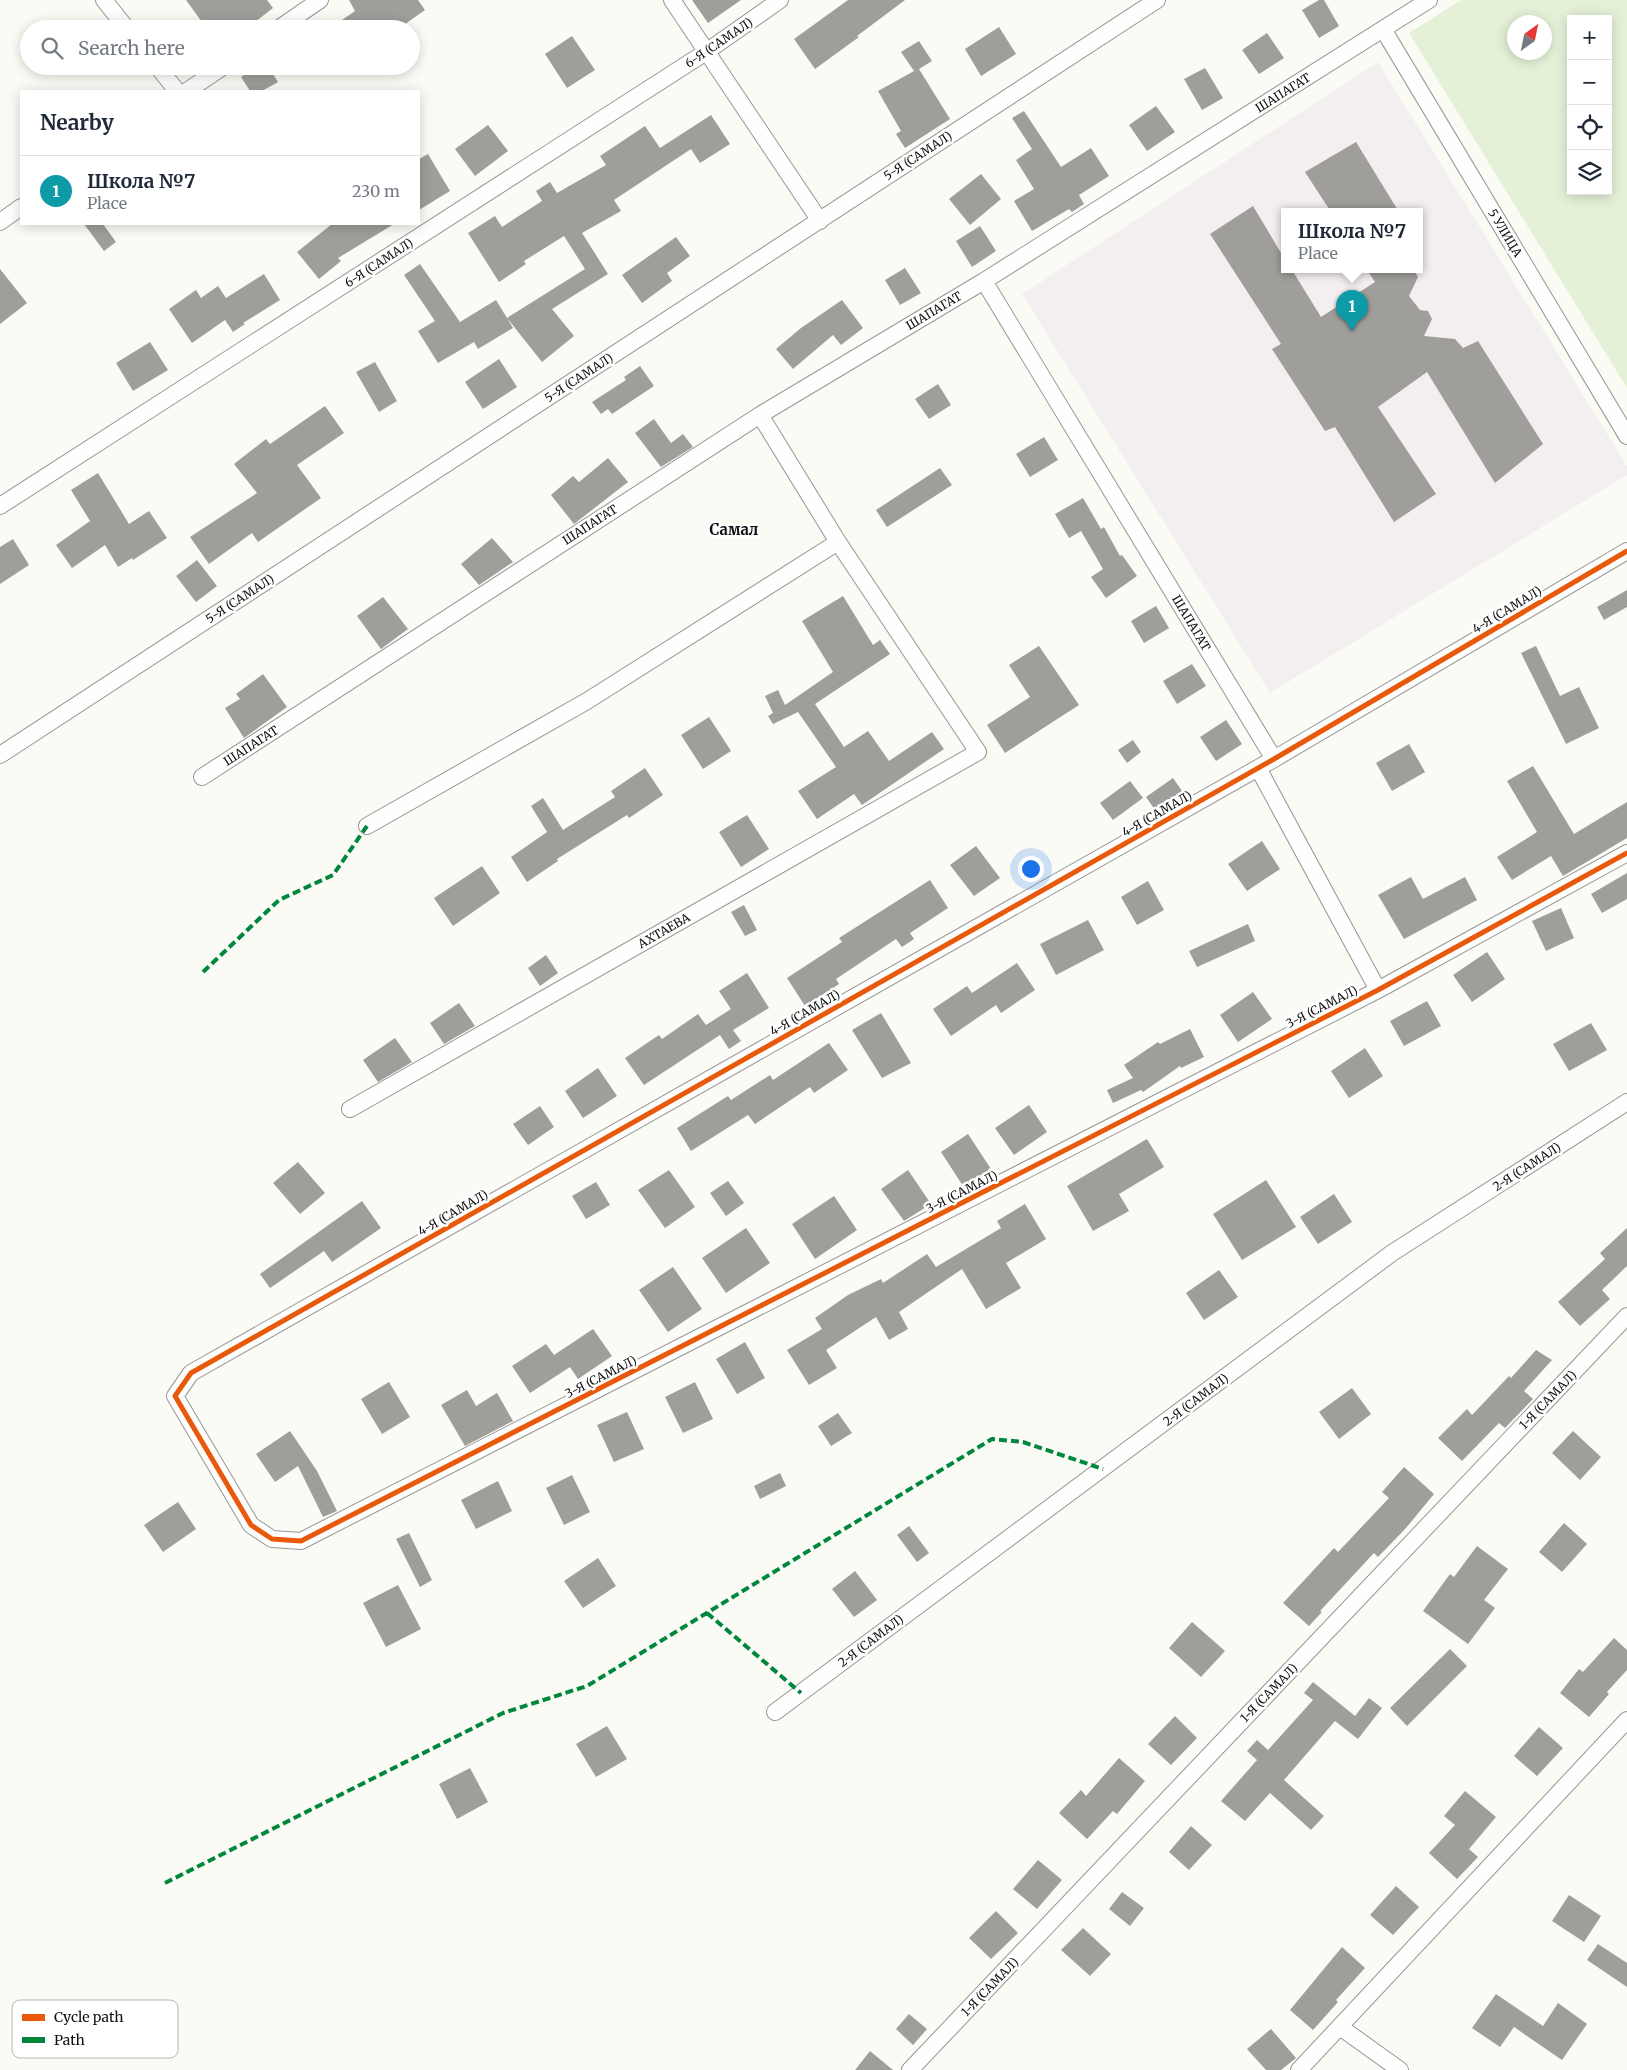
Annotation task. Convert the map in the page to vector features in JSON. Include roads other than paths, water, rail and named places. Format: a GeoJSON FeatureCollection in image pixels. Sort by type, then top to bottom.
{"type":"FeatureCollection","features":[{"type":"Feature","properties":{"kind":"street"},"geometry":{"type":"LineString","coordinates":[[104,0],[120,20]]}},
{"type":"Feature","properties":{"kind":"street"},"geometry":{"type":"LineString","coordinates":[[291,20],[320,0]]}},
{"type":"Feature","properties":{"kind":"street"},"geometry":{"type":"LineString","coordinates":[[672,0],[820,221]]}},
{"type":"Feature","properties":{"kind":"street","name":"6-Я (САМАЛ)"},"geometry":{"type":"LineString","coordinates":[[0,506],[706,52],[780,0]]}},
{"type":"Feature","properties":{"kind":"street","name":"5-Я (САМАЛ)"},"geometry":{"type":"LineString","coordinates":[[0,755],[1157,0]]}},
{"type":"Feature","properties":{"kind":"street","name":"ШАПАГАТ"},"geometry":{"type":"LineString","coordinates":[[202,777],[760,415],[984,281],[1429,0]]}},
{"type":"Feature","properties":{"kind":"street","name":"5 УЛИЦА"},"geometry":{"type":"LineString","coordinates":[[1384,29],[1627,436]]}},
{"type":"Feature","properties":{"kind":"street"},"geometry":{"type":"LineString","coordinates":[[164,75],[176,90]]}},
{"type":"Feature","properties":{"kind":"street"},"geometry":{"type":"LineString","coordinates":[[188,90],[211,75]]}},
{"type":"Feature","properties":{"kind":"street"},"geometry":{"type":"LineString","coordinates":[[0,222],[20,208]]}},
{"type":"Feature","properties":{"kind":"street","name":"ШАПАГАТ"},"geometry":{"type":"LineString","coordinates":[[984,281],[1274,759]]}},
{"type":"Feature","properties":{"kind":"street"},"geometry":{"type":"LineString","coordinates":[[367,826],[587,701],[838,542],[760,415]]}},
{"type":"Feature","properties":{"kind":"street","name":"АХТАЕВА"},"geometry":{"type":"LineString","coordinates":[[350,1109],[978,752],[838,542]]}},
{"type":"Feature","properties":{"kind":"street","name":"4-Я (САМАЛ)"},"geometry":{"type":"LineString","coordinates":[[301,1542],[272,1539],[251,1525],[175,1396],[191,1373],[1274,759],[1627,551]]}},
{"type":"Feature","properties":{"kind":"street"},"geometry":{"type":"LineString","coordinates":[[1258,768],[1378,990]]}},
{"type":"Feature","properties":{"kind":"street","name":"3-Я (САМАЛ)"},"geometry":{"type":"LineString","coordinates":[[301,1542],[1378,990],[1627,853]]}},
{"type":"Feature","properties":{"kind":"street","name":"2-Я (САМАЛ)"},"geometry":{"type":"LineString","coordinates":[[775,1712],[1392,1253],[1627,1102]]}},
{"type":"Feature","properties":{"kind":"street","name":"1-Я (САМАЛ)"},"geometry":{"type":"LineString","coordinates":[[910,2070],[1627,1316]]}},
{"type":"Feature","properties":{"kind":"street"},"geometry":{"type":"LineString","coordinates":[[1299,2070],[1627,1720]]}},
{"type":"Feature","properties":{"kind":"street"},"geometry":{"type":"LineString","coordinates":[[1340,2027],[1400,2070]]}},
{"type":"Feature","properties":{"kind":"place","name":"Школа №7"},"geometry":{"type":"Point","coordinates":[1352,331]}},
{"type":"Feature","properties":{"kind":"district","name":"Самал"},"geometry":{"type":"Point","coordinates":[734,530]}}]}
